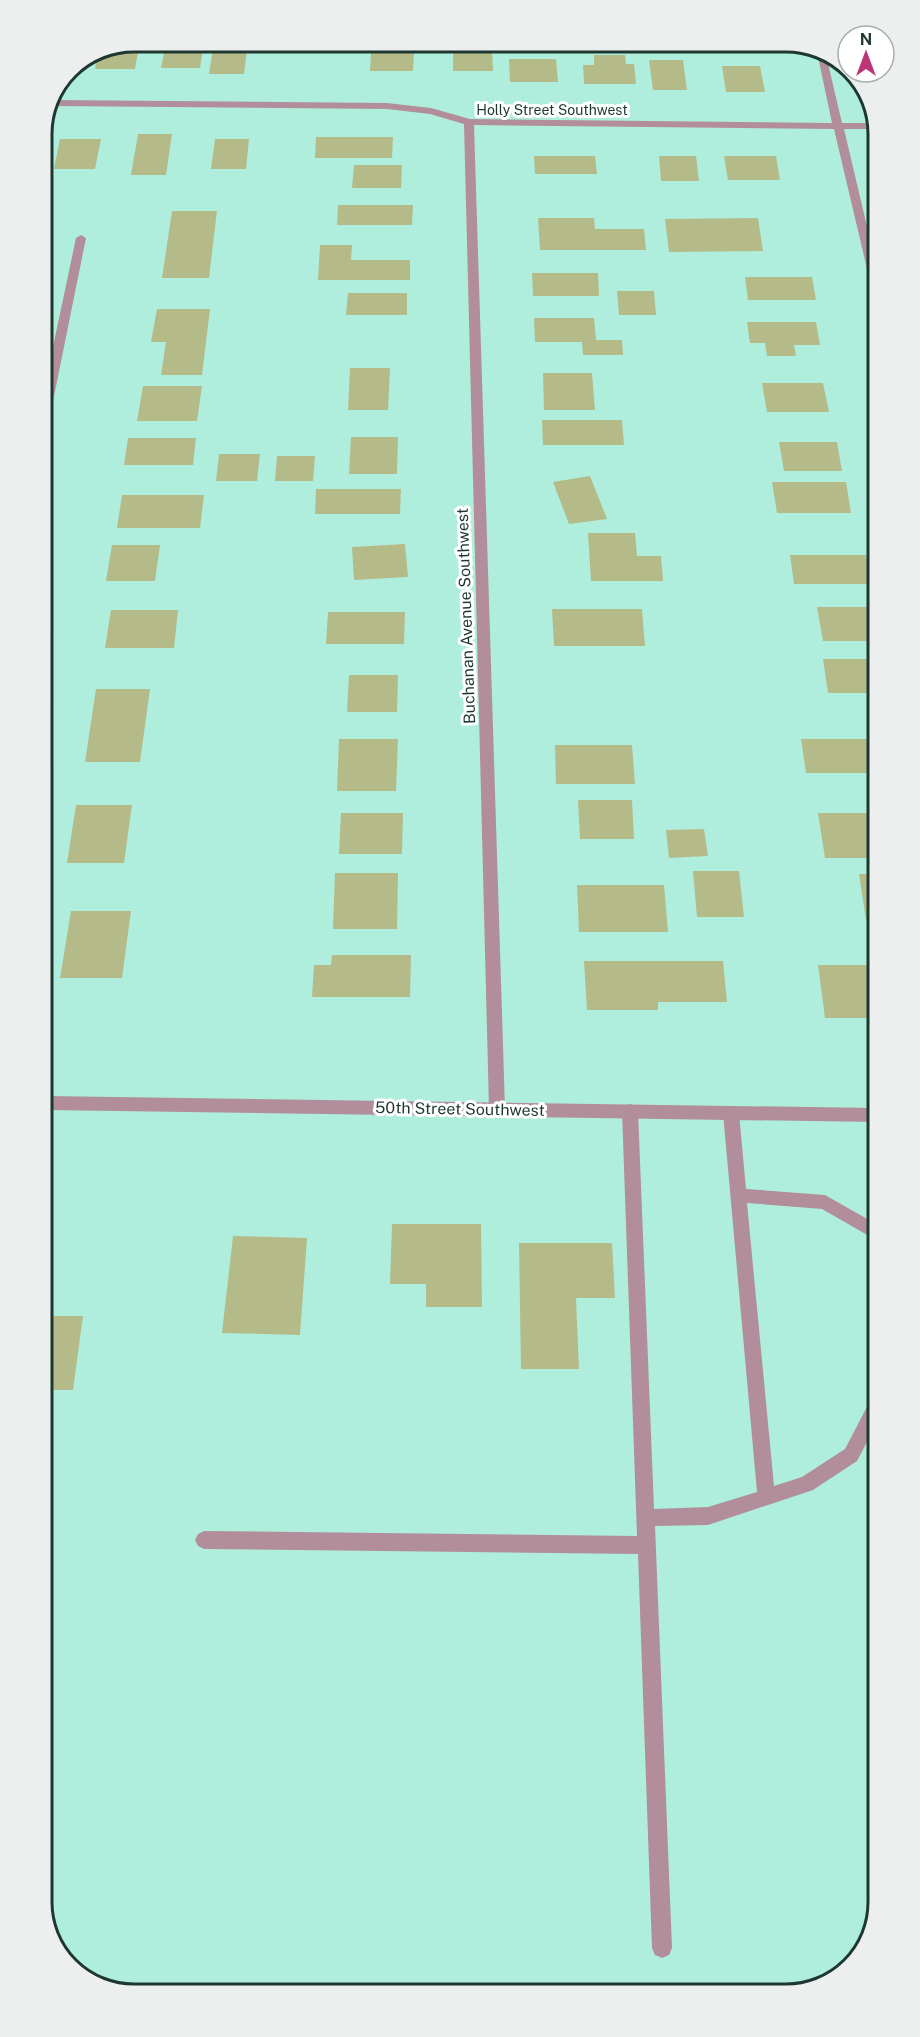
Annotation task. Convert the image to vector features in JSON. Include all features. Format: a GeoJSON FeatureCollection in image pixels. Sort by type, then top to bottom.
{"type":"FeatureCollection","features":[{"type":"Feature","properties":{"kind":"street"},"geometry":{"type":"LineString","coordinates":[[823,61],[868,251]]}},
{"type":"Feature","properties":{"kind":"street","name":"Holly Street Southwest"},"geometry":{"type":"LineString","coordinates":[[59,103],[387,106],[431,111],[469,122],[867,126]]}},
{"type":"Feature","properties":{"kind":"street","name":"Buchanan Avenue Southwest"},"geometry":{"type":"LineString","coordinates":[[469,122],[497,1109]]}},
{"type":"Feature","properties":{"kind":"street"},"geometry":{"type":"LineString","coordinates":[[53,374],[81,238]]}},
{"type":"Feature","properties":{"kind":"street","name":"50th Street Southwest"},"geometry":{"type":"LineString","coordinates":[[52,1103],[868,1115]]}},
{"type":"Feature","properties":{"kind":"street"},"geometry":{"type":"LineString","coordinates":[[630,1111],[662,1948]]}},
{"type":"Feature","properties":{"kind":"street"},"geometry":{"type":"LineString","coordinates":[[731,1113],[766,1496]]}},
{"type":"Feature","properties":{"kind":"street"},"geometry":{"type":"LineString","coordinates":[[738,1196],[825,1202],[868,1228]]}},
{"type":"Feature","properties":{"kind":"street"},"geometry":{"type":"LineString","coordinates":[[646,1518],[708,1516],[807,1484],[851,1455],[868,1422]]}},
{"type":"Feature","properties":{"kind":"street"},"geometry":{"type":"LineString","coordinates":[[204,1540],[647,1545]]}},
{"type":"Feature","properties":{"kind":"building"},"geometry":{"type":"Polygon","coordinates":[[[138,52],[135,69],[95,69],[96,62],[108,57],[138,52]]]}},
{"type":"Feature","properties":{"kind":"building"},"geometry":{"type":"Polygon","coordinates":[[[164,52],[202,52],[200,68],[161,68],[164,52]]]}},
{"type":"Feature","properties":{"kind":"building"},"geometry":{"type":"Polygon","coordinates":[[[212,52],[247,52],[244,74],[209,74],[212,52]]]}},
{"type":"Feature","properties":{"kind":"building"},"geometry":{"type":"Polygon","coordinates":[[[453,52],[492,53],[493,71],[453,71],[453,52]]]}},
{"type":"Feature","properties":{"kind":"building"},"geometry":{"type":"Polygon","coordinates":[[[371,53],[414,53],[413,71],[370,71],[371,53]]]}},
{"type":"Feature","properties":{"kind":"building"},"geometry":{"type":"Polygon","coordinates":[[[594,55],[625,55],[626,64],[634,64],[636,84],[584,84],[583,65],[594,65],[594,55]]]}},
{"type":"Feature","properties":{"kind":"building"},"geometry":{"type":"Polygon","coordinates":[[[509,59],[556,59],[558,82],[510,82],[509,59]]]}},
{"type":"Feature","properties":{"kind":"building"},"geometry":{"type":"Polygon","coordinates":[[[649,60],[683,60],[687,90],[653,90],[649,60]]]}},
{"type":"Feature","properties":{"kind":"building"},"geometry":{"type":"Polygon","coordinates":[[[722,66],[760,66],[765,92],[726,92],[722,66]]]}},
{"type":"Feature","properties":{"kind":"building"},"geometry":{"type":"Polygon","coordinates":[[[138,134],[172,134],[166,175],[131,175],[138,134]]]}},
{"type":"Feature","properties":{"kind":"building"},"geometry":{"type":"Polygon","coordinates":[[[316,137],[393,137],[392,158],[315,158],[316,137]]]}},
{"type":"Feature","properties":{"kind":"building"},"geometry":{"type":"Polygon","coordinates":[[[60,139],[101,139],[95,169],[54,169],[60,139]]]}},
{"type":"Feature","properties":{"kind":"building"},"geometry":{"type":"Polygon","coordinates":[[[215,139],[249,139],[246,169],[211,169],[215,139]]]}},
{"type":"Feature","properties":{"kind":"building"},"geometry":{"type":"Polygon","coordinates":[[[534,156],[595,156],[597,174],[535,174],[534,156]]]}},
{"type":"Feature","properties":{"kind":"building"},"geometry":{"type":"Polygon","coordinates":[[[659,156],[696,156],[699,181],[661,181],[659,156]]]}},
{"type":"Feature","properties":{"kind":"building"},"geometry":{"type":"Polygon","coordinates":[[[724,156],[776,156],[780,180],[728,180],[724,156]]]}},
{"type":"Feature","properties":{"kind":"building"},"geometry":{"type":"Polygon","coordinates":[[[354,165],[402,165],[401,188],[352,188],[354,165]]]}},
{"type":"Feature","properties":{"kind":"building"},"geometry":{"type":"Polygon","coordinates":[[[338,205],[413,205],[412,225],[337,225],[338,205]]]}},
{"type":"Feature","properties":{"kind":"building"},"geometry":{"type":"Polygon","coordinates":[[[172,211],[217,211],[209,278],[162,278],[172,211]]]}},
{"type":"Feature","properties":{"kind":"building"},"geometry":{"type":"Polygon","coordinates":[[[538,218],[594,218],[595,229],[644,229],[646,250],[540,250],[538,218]]]}},
{"type":"Feature","properties":{"kind":"building"},"geometry":{"type":"Polygon","coordinates":[[[758,218],[763,251],[669,252],[665,219],[758,218]]]}},
{"type":"Feature","properties":{"kind":"building"},"geometry":{"type":"Polygon","coordinates":[[[320,245],[352,245],[351,260],[410,260],[410,280],[318,280],[320,245]]]}},
{"type":"Feature","properties":{"kind":"building"},"geometry":{"type":"Polygon","coordinates":[[[532,273],[598,273],[599,296],[533,296],[532,273]]]}},
{"type":"Feature","properties":{"kind":"building"},"geometry":{"type":"Polygon","coordinates":[[[745,277],[812,277],[816,300],[748,300],[745,277]]]}},
{"type":"Feature","properties":{"kind":"building"},"geometry":{"type":"Polygon","coordinates":[[[617,291],[654,291],[656,315],[619,315],[617,291]]]}},
{"type":"Feature","properties":{"kind":"building"},"geometry":{"type":"Polygon","coordinates":[[[348,293],[407,293],[407,315],[346,315],[348,293]]]}},
{"type":"Feature","properties":{"kind":"building"},"geometry":{"type":"Polygon","coordinates":[[[157,309],[210,309],[202,375],[161,375],[166,342],[151,342],[157,309]]]}},
{"type":"Feature","properties":{"kind":"building"},"geometry":{"type":"Polygon","coordinates":[[[534,318],[594,318],[596,340],[622,340],[623,355],[583,355],[582,342],[535,342],[534,318]]]}},
{"type":"Feature","properties":{"kind":"building"},"geometry":{"type":"Polygon","coordinates":[[[747,322],[816,322],[820,345],[794,345],[796,356],[767,356],[765,343],[750,343],[747,322]]]}},
{"type":"Feature","properties":{"kind":"building"},"geometry":{"type":"Polygon","coordinates":[[[350,368],[390,368],[388,410],[348,410],[350,368]]]}},
{"type":"Feature","properties":{"kind":"building"},"geometry":{"type":"Polygon","coordinates":[[[543,373],[592,373],[595,410],[544,410],[543,373]]]}},
{"type":"Feature","properties":{"kind":"building"},"geometry":{"type":"Polygon","coordinates":[[[762,383],[823,383],[829,412],[767,412],[762,383]]]}},
{"type":"Feature","properties":{"kind":"building"},"geometry":{"type":"Polygon","coordinates":[[[143,386],[202,386],[197,421],[137,421],[143,386]]]}},
{"type":"Feature","properties":{"kind":"building"},"geometry":{"type":"Polygon","coordinates":[[[542,420],[622,420],[624,445],[543,445],[542,420]]]}},
{"type":"Feature","properties":{"kind":"building"},"geometry":{"type":"Polygon","coordinates":[[[351,437],[398,437],[397,474],[349,474],[351,437]]]}},
{"type":"Feature","properties":{"kind":"building"},"geometry":{"type":"Polygon","coordinates":[[[128,438],[196,438],[193,465],[124,465],[128,438]]]}},
{"type":"Feature","properties":{"kind":"building"},"geometry":{"type":"Polygon","coordinates":[[[779,442],[837,442],[842,471],[784,471],[779,442]]]}},
{"type":"Feature","properties":{"kind":"building"},"geometry":{"type":"Polygon","coordinates":[[[219,454],[260,454],[257,481],[216,481],[219,454]]]}},
{"type":"Feature","properties":{"kind":"building"},"geometry":{"type":"Polygon","coordinates":[[[277,456],[315,456],[313,481],[275,481],[277,456]]]}},
{"type":"Feature","properties":{"kind":"building"},"geometry":{"type":"Polygon","coordinates":[[[590,476],[607,519],[569,524],[553,482],[590,476]]]}},
{"type":"Feature","properties":{"kind":"building"},"geometry":{"type":"Polygon","coordinates":[[[772,482],[846,482],[851,513],[777,513],[772,482]]]}},
{"type":"Feature","properties":{"kind":"building"},"geometry":{"type":"Polygon","coordinates":[[[316,489],[401,489],[400,514],[315,514],[316,489]]]}},
{"type":"Feature","properties":{"kind":"building"},"geometry":{"type":"Polygon","coordinates":[[[122,495],[204,495],[200,528],[117,528],[122,495]]]}},
{"type":"Feature","properties":{"kind":"building"},"geometry":{"type":"Polygon","coordinates":[[[588,533],[635,533],[637,556],[661,556],[663,581],[591,581],[588,533]]]}},
{"type":"Feature","properties":{"kind":"building"},"geometry":{"type":"Polygon","coordinates":[[[405,544],[408,577],[354,580],[352,547],[405,544]]]}},
{"type":"Feature","properties":{"kind":"building"},"geometry":{"type":"Polygon","coordinates":[[[112,545],[160,545],[155,581],[106,581],[112,545]]]}},
{"type":"Feature","properties":{"kind":"building"},"geometry":{"type":"Polygon","coordinates":[[[790,555],[866,555],[868,584],[794,584],[790,555]]]}},
{"type":"Feature","properties":{"kind":"building"},"geometry":{"type":"Polygon","coordinates":[[[817,607],[868,607],[868,641],[823,641],[817,607]]]}},
{"type":"Feature","properties":{"kind":"building"},"geometry":{"type":"Polygon","coordinates":[[[552,609],[642,609],[645,646],[554,646],[552,609]]]}},
{"type":"Feature","properties":{"kind":"building"},"geometry":{"type":"Polygon","coordinates":[[[111,610],[178,610],[174,648],[105,648],[111,610]]]}},
{"type":"Feature","properties":{"kind":"building"},"geometry":{"type":"Polygon","coordinates":[[[328,612],[405,612],[404,644],[326,644],[328,612]]]}},
{"type":"Feature","properties":{"kind":"building"},"geometry":{"type":"Polygon","coordinates":[[[823,659],[868,659],[868,693],[828,693],[823,659]]]}},
{"type":"Feature","properties":{"kind":"building"},"geometry":{"type":"Polygon","coordinates":[[[349,675],[398,675],[397,712],[347,712],[349,675]]]}},
{"type":"Feature","properties":{"kind":"building"},"geometry":{"type":"Polygon","coordinates":[[[96,689],[150,689],[140,762],[85,762],[96,689]]]}},
{"type":"Feature","properties":{"kind":"building"},"geometry":{"type":"Polygon","coordinates":[[[339,739],[398,739],[396,791],[337,791],[339,739]]]}},
{"type":"Feature","properties":{"kind":"building"},"geometry":{"type":"Polygon","coordinates":[[[801,739],[868,739],[868,773],[806,773],[801,739]]]}},
{"type":"Feature","properties":{"kind":"building"},"geometry":{"type":"Polygon","coordinates":[[[555,745],[632,745],[635,784],[556,784],[555,745]]]}},
{"type":"Feature","properties":{"kind":"building"},"geometry":{"type":"Polygon","coordinates":[[[578,800],[632,800],[634,839],[580,839],[578,800]]]}},
{"type":"Feature","properties":{"kind":"building"},"geometry":{"type":"Polygon","coordinates":[[[76,805],[132,805],[124,863],[67,863],[76,805]]]}},
{"type":"Feature","properties":{"kind":"building"},"geometry":{"type":"Polygon","coordinates":[[[341,813],[403,813],[402,854],[339,854],[341,813]]]}},
{"type":"Feature","properties":{"kind":"building"},"geometry":{"type":"Polygon","coordinates":[[[818,813],[868,813],[868,858],[825,858],[818,813]]]}},
{"type":"Feature","properties":{"kind":"building"},"geometry":{"type":"Polygon","coordinates":[[[704,829],[708,856],[669,858],[666,830],[704,829]]]}},
{"type":"Feature","properties":{"kind":"building"},"geometry":{"type":"Polygon","coordinates":[[[693,871],[739,871],[744,917],[697,917],[693,871]]]}},
{"type":"Feature","properties":{"kind":"building"},"geometry":{"type":"Polygon","coordinates":[[[335,873],[398,873],[397,929],[333,929],[335,873]]]}},
{"type":"Feature","properties":{"kind":"building"},"geometry":{"type":"Polygon","coordinates":[[[859,874],[868,874],[868,920],[866,920],[859,874]]]}},
{"type":"Feature","properties":{"kind":"building"},"geometry":{"type":"Polygon","coordinates":[[[577,885],[664,885],[668,932],[579,932],[577,885]]]}},
{"type":"Feature","properties":{"kind":"building"},"geometry":{"type":"Polygon","coordinates":[[[71,911],[131,911],[122,978],[60,978],[71,911]]]}},
{"type":"Feature","properties":{"kind":"building"},"geometry":{"type":"Polygon","coordinates":[[[332,955],[411,955],[410,997],[312,997],[314,965],[331,965],[332,955]]]}},
{"type":"Feature","properties":{"kind":"building"},"geometry":{"type":"Polygon","coordinates":[[[584,961],[723,961],[727,1002],[658,1002],[658,1010],[587,1010],[584,961]]]}},
{"type":"Feature","properties":{"kind":"building"},"geometry":{"type":"Polygon","coordinates":[[[818,965],[868,965],[868,1018],[825,1018],[818,965]]]}},
{"type":"Feature","properties":{"kind":"building"},"geometry":{"type":"Polygon","coordinates":[[[392,1224],[481,1224],[482,1307],[426,1307],[426,1284],[390,1284],[392,1224]]]}},
{"type":"Feature","properties":{"kind":"building"},"geometry":{"type":"Polygon","coordinates":[[[233,1236],[307,1238],[300,1335],[222,1333],[233,1236]]]}},
{"type":"Feature","properties":{"kind":"building"},"geometry":{"type":"Polygon","coordinates":[[[519,1243],[612,1243],[615,1298],[576,1298],[579,1369],[521,1369],[519,1243]]]}},
{"type":"Feature","properties":{"kind":"building"},"geometry":{"type":"Polygon","coordinates":[[[52,1316],[83,1316],[73,1390],[52,1390],[52,1316]]]}}]}
